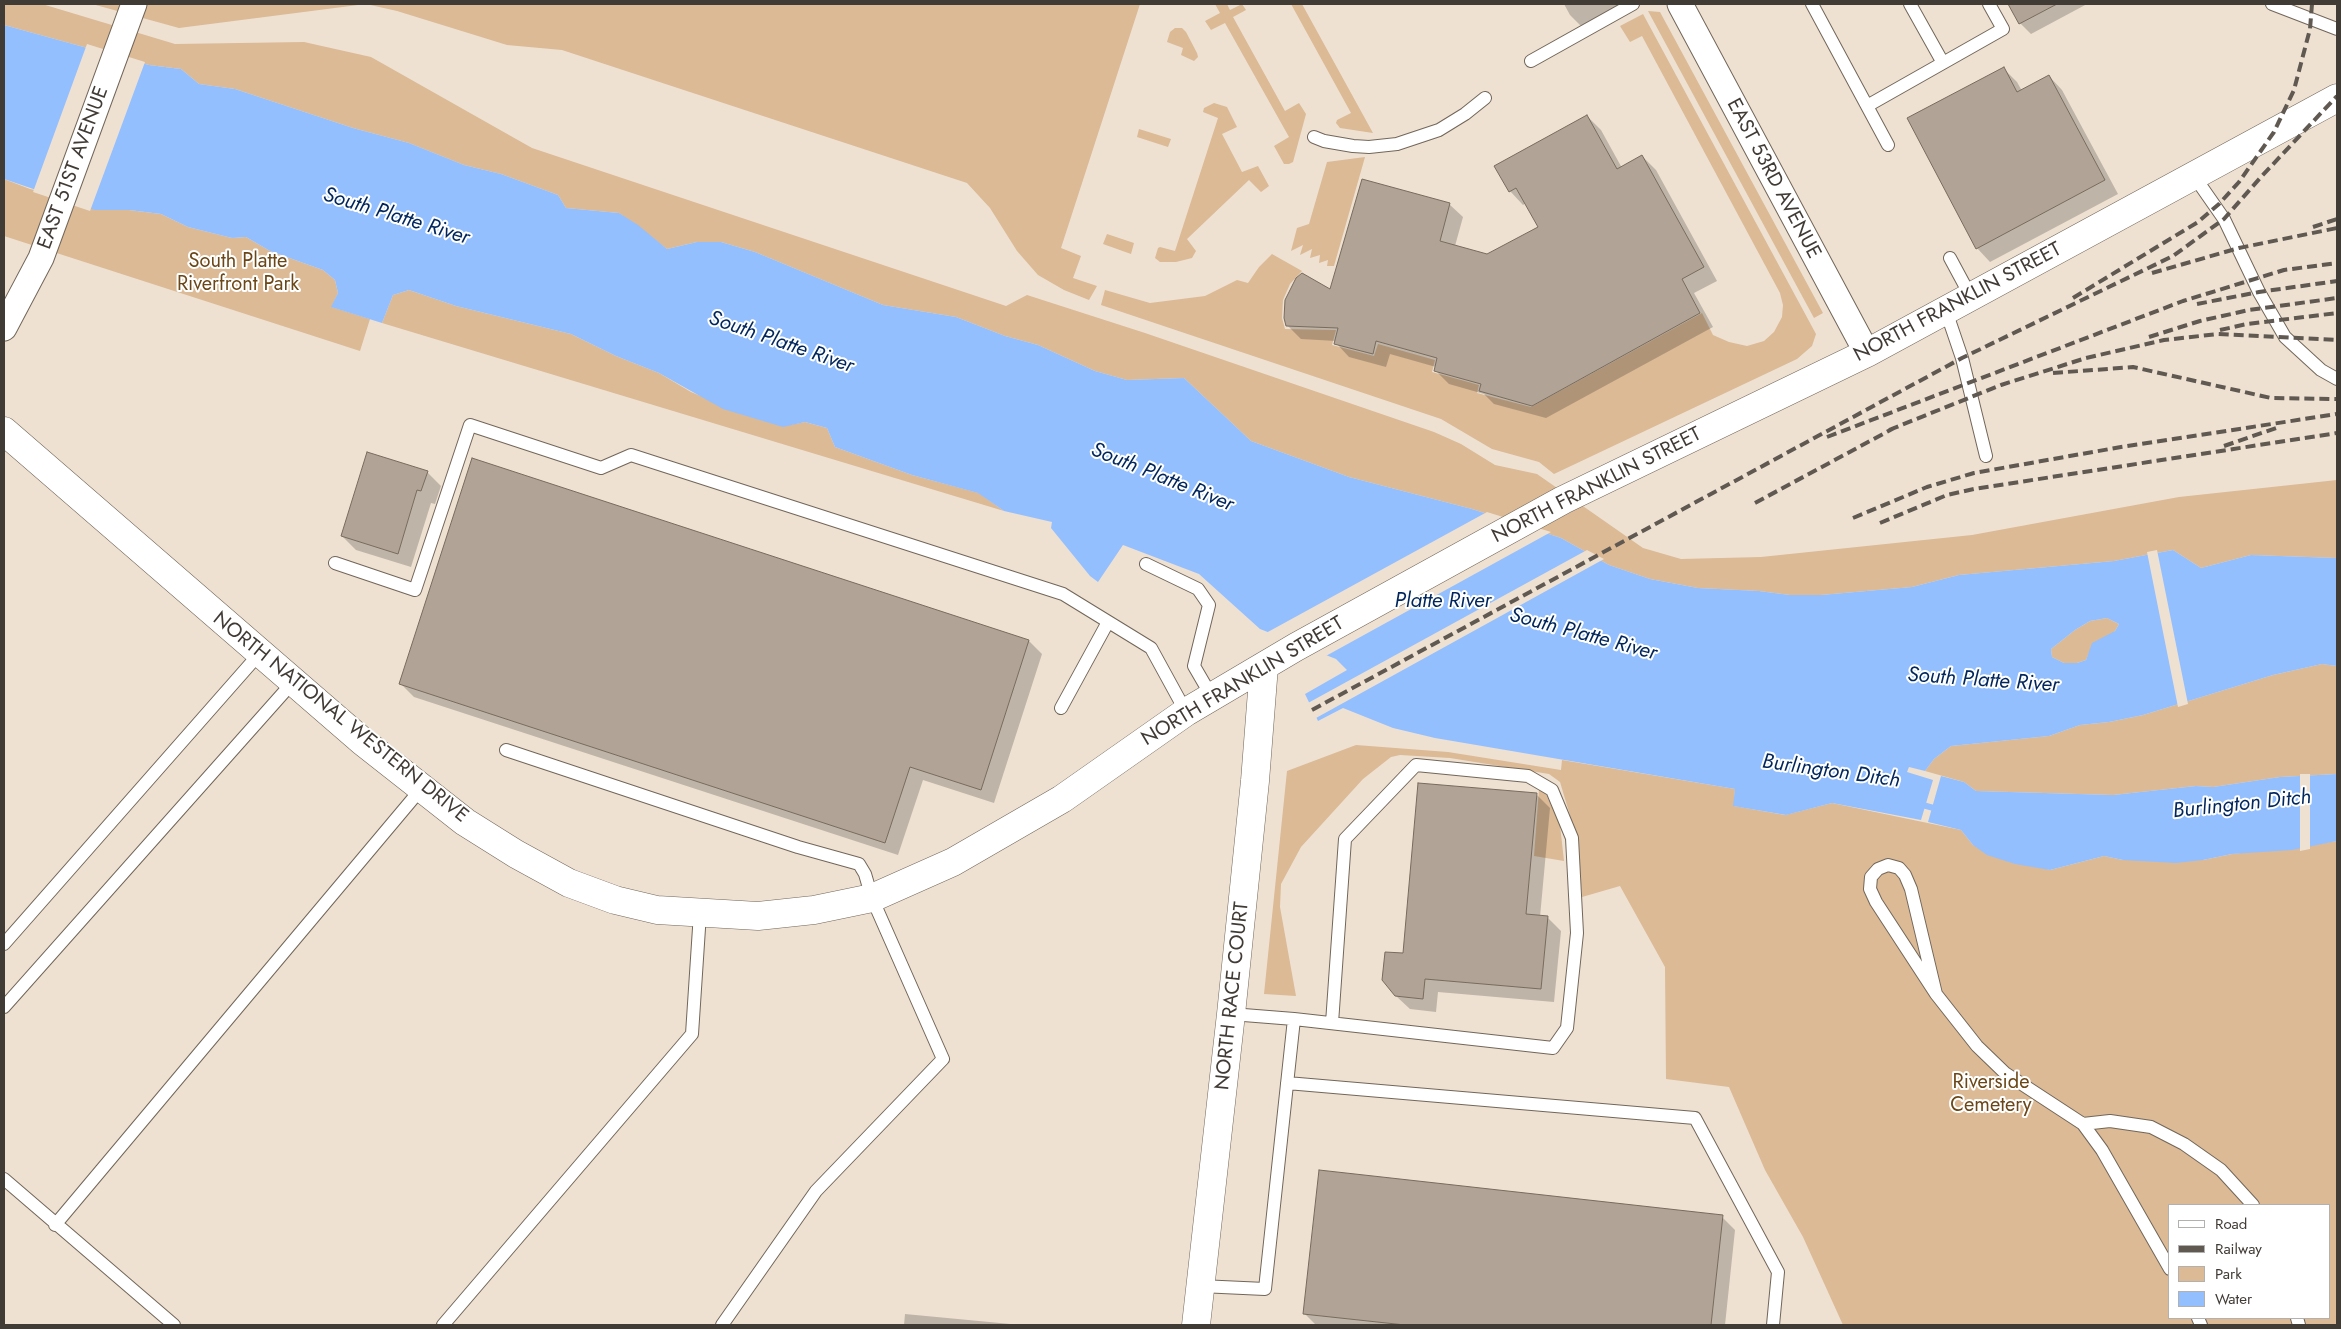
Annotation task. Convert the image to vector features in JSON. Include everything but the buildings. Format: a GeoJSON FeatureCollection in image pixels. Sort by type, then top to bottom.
{"type":"FeatureCollection","features":[{"type":"Feature","properties":{"kind":"street","name":"EAST 51ST AVENUE"},"geometry":{"type":"LineString","coordinates":[[4,328],[41,258],[134,4]]}},
{"type":"Feature","properties":{"kind":"street","name":"EAST 53RD AVENUE"},"geometry":{"type":"LineString","coordinates":[[1680,4],[1867,354]]}},
{"type":"Feature","properties":{"kind":"street","name":"NORTH FRANKLIN STREET"},"geometry":{"type":"LineString","coordinates":[[872,898],[953,862],[1062,799],[1186,712],[1296,647],[1563,500],[1867,354],[2337,98]]}},
{"type":"Feature","properties":{"kind":"street","name":"NORTH NATIONAL WESTERN DRIVE"},"geometry":{"type":"LineString","coordinates":[[4,431],[293,682],[422,789],[465,822],[569,883],[614,900],[657,910],[758,916],[814,910],[872,898]]}},
{"type":"Feature","properties":{"kind":"street","name":"NORTH RACE COURT"},"geometry":{"type":"LineString","coordinates":[[1196,1325],[1231,1014],[1255,781],[1264,666]]}},
{"type":"Feature","properties":{"kind":"lane"},"geometry":{"type":"LineString","coordinates":[[1531,61],[1633,4]]}},
{"type":"Feature","properties":{"kind":"lane"},"geometry":{"type":"LineString","coordinates":[[1812,4],[1888,145]]}},
{"type":"Feature","properties":{"kind":"lane"},"geometry":{"type":"LineString","coordinates":[[1910,4],[1943,63]]}},
{"type":"Feature","properties":{"kind":"lane"},"geometry":{"type":"LineString","coordinates":[[1866,106],[2003,29],[1989,4]]}},
{"type":"Feature","properties":{"kind":"lane"},"geometry":{"type":"LineString","coordinates":[[2272,4],[2337,30]]}},
{"type":"Feature","properties":{"kind":"lane"},"geometry":{"type":"LineString","coordinates":[[1314,137],[1324,141],[1353,146],[1370,147],[1397,144],[1440,130],[1485,98]]}},
{"type":"Feature","properties":{"kind":"lane"},"geometry":{"type":"LineString","coordinates":[[2194,176],[2224,219],[2259,292],[2286,337],[2322,370],[2337,379]]}},
{"type":"Feature","properties":{"kind":"lane"},"geometry":{"type":"LineString","coordinates":[[1950,258],[1971,297]]}},
{"type":"Feature","properties":{"kind":"lane"},"geometry":{"type":"LineString","coordinates":[[1946,311],[1962,358],[1986,456]]}},
{"type":"Feature","properties":{"kind":"lane"},"geometry":{"type":"LineString","coordinates":[[336,563],[415,590],[470,425],[601,468],[631,455],[1063,594],[1151,648],[1186,712]]}},
{"type":"Feature","properties":{"kind":"lane"},"geometry":{"type":"LineString","coordinates":[[1146,564],[1198,589],[1209,605],[1194,666],[1212,697]]}},
{"type":"Feature","properties":{"kind":"lane"},"geometry":{"type":"LineString","coordinates":[[1061,708],[1108,622]]}},
{"type":"Feature","properties":{"kind":"lane"},"geometry":{"type":"LineString","coordinates":[[4,944],[260,653]]}},
{"type":"Feature","properties":{"kind":"lane"},"geometry":{"type":"LineString","coordinates":[[4,1007],[293,682]]}},
{"type":"Feature","properties":{"kind":"lane"},"geometry":{"type":"LineString","coordinates":[[506,750],[788,844],[859,864],[865,874],[872,898],[943,1059],[816,1191],[722,1325]]}},
{"type":"Feature","properties":{"kind":"lane"},"geometry":{"type":"LineString","coordinates":[[1231,1014],[1332,1023],[1553,1048],[1567,1028],[1577,933],[1572,838],[1552,790],[1528,776],[1416,765],[1345,839],[1332,1023]]}},
{"type":"Feature","properties":{"kind":"lane"},"geometry":{"type":"LineString","coordinates":[[56,1225],[422,789]]}},
{"type":"Feature","properties":{"kind":"lane"},"geometry":{"type":"LineString","coordinates":[[1936,994],[1911,889],[1905,875],[1899,868],[1888,865],[1878,869],[1871,877],[1870,889],[1876,902],[1936,994],[1976,1046],[2005,1072],[2083,1124],[2102,1150],[2168,1266]]}},
{"type":"Feature","properties":{"kind":"lane"},"geometry":{"type":"LineString","coordinates":[[443,1325],[692,1034],[700,913]]}},
{"type":"Feature","properties":{"kind":"lane"},"geometry":{"type":"LineString","coordinates":[[1200,1286],[1265,1289],[1294,1019]]}},
{"type":"Feature","properties":{"kind":"lane"},"geometry":{"type":"LineString","coordinates":[[1287,1083],[1695,1118],[1778,1272],[1773,1325]]}},
{"type":"Feature","properties":{"kind":"lane"},"geometry":{"type":"LineString","coordinates":[[2083,1124],[2110,1121],[2151,1127],[2184,1144],[2221,1170],[2252,1204]]}},
{"type":"Feature","properties":{"kind":"lane"},"geometry":{"type":"LineString","coordinates":[[4,1179],[174,1325]]}},
{"type":"Feature","properties":{"kind":"green space"},"geometry":{"type":"Polygon","coordinates":[[[4,4],[42,4],[175,44],[304,42],[371,57],[532,148],[1006,306],[1027,295],[1145,333],[1434,432],[1461,444],[1495,465],[1537,474],[1643,548],[1681,559],[1761,557],[1972,535],[2179,497],[2337,480],[2337,558],[2251,555],[2201,568],[2173,550],[2114,561],[1959,575],[1912,587],[1821,595],[1790,595],[1759,591],[1698,588],[1650,579],[1609,565],[1561,538],[1472,509],[1349,477],[1251,441],[1184,378],[1127,380],[1095,371],[1038,345],[1005,336],[956,317],[883,305],[755,252],[721,242],[697,242],[667,249],[619,213],[566,208],[558,195],[501,174],[464,165],[409,143],[353,128],[235,89],[199,84],[181,69],[149,65],[4,25],[4,4]]]}},
{"type":"Feature","properties":{"kind":"green space"},"geometry":{"type":"Polygon","coordinates":[[[92,4],[366,4],[179,28],[92,4]]]}},
{"type":"Feature","properties":{"kind":"green space"},"geometry":{"type":"Polygon","coordinates":[[[366,4],[1140,4],[1061,248],[1081,256],[1073,278],[1097,286],[1089,300],[1064,290],[1038,275],[1017,251],[990,208],[967,183],[562,50],[507,45],[397,11],[366,4]]]}},
{"type":"Feature","properties":{"kind":"green space"},"geometry":{"type":"Polygon","coordinates":[[[1215,4],[1227,4],[1230,10],[1242,4],[1246,10],[1233,17],[1285,111],[1299,103],[1306,114],[1293,162],[1289,164],[1284,164],[1274,146],[1289,137],[1225,23],[1211,30],[1205,21],[1220,13],[1215,4]]]}},
{"type":"Feature","properties":{"kind":"green space"},"geometry":{"type":"Polygon","coordinates":[[[1291,4],[1302,4],[1373,133],[1340,128],[1336,123],[1337,120],[1351,113],[1291,4]]]}},
{"type":"Feature","properties":{"kind":"green space"},"geometry":{"type":"Polygon","coordinates":[[[1648,11],[1660,12],[1823,313],[1814,318],[1648,11]]]}},
{"type":"Feature","properties":{"kind":"green space"},"geometry":{"type":"Polygon","coordinates":[[[1643,14],[1816,334],[1812,346],[1797,359],[1554,474],[1539,462],[1492,449],[1441,419],[1101,305],[1105,290],[1150,303],[1205,296],[1237,280],[1248,283],[1259,267],[1272,254],[1302,271],[1290,284],[1283,300],[1282,318],[1285,329],[1336,330],[1332,345],[1374,356],[1378,344],[1435,360],[1432,372],[1479,385],[1477,393],[1531,407],[1702,313],[1713,335],[1729,342],[1747,346],[1764,341],[1774,332],[1782,317],[1783,305],[1780,293],[1642,36],[1630,42],[1620,26],[1643,14]]]}},
{"type":"Feature","properties":{"kind":"green space"},"geometry":{"type":"Polygon","coordinates":[[[1175,28],[1182,28],[1186,32],[1197,53],[1198,57],[1194,61],[1181,55],[1183,48],[1167,42],[1170,32],[1175,28]]]}},
{"type":"Feature","properties":{"kind":"green space"},"geometry":{"type":"Polygon","coordinates":[[[1214,103],[1227,107],[1237,127],[1222,134],[1242,172],[1258,166],[1269,186],[1261,192],[1249,180],[1187,239],[1196,251],[1192,258],[1176,262],[1160,262],[1155,258],[1158,248],[1175,251],[1218,118],[1203,112],[1204,108],[1214,103]]]}},
{"type":"Feature","properties":{"kind":"green space"},"geometry":{"type":"Polygon","coordinates":[[[1139,129],[1171,139],[1168,147],[1137,137],[1139,129]]]}},
{"type":"Feature","properties":{"kind":"green space"},"geometry":{"type":"Polygon","coordinates":[[[1365,157],[1334,266],[1327,266],[1328,260],[1319,263],[1320,255],[1310,258],[1312,249],[1300,255],[1303,245],[1291,251],[1297,228],[1309,224],[1327,162],[1365,157]]]}},
{"type":"Feature","properties":{"kind":"green space","name":"South Platte Riverfront Park"},"geometry":{"type":"Polygon","coordinates":[[[4,179],[30,189],[129,210],[161,214],[188,227],[232,238],[246,237],[270,251],[323,270],[335,280],[338,293],[332,307],[370,319],[360,351],[4,236],[4,179]]]}},
{"type":"Feature","properties":{"kind":"green space"},"geometry":{"type":"Polygon","coordinates":[[[1107,234],[1134,243],[1131,254],[1103,244],[1107,234]]]}},
{"type":"Feature","properties":{"kind":"green space"},"geometry":{"type":"Polygon","coordinates":[[[409,290],[456,306],[571,334],[616,356],[659,373],[691,392],[758,419],[783,426],[805,422],[827,428],[835,447],[912,475],[979,493],[1004,511],[382,323],[393,295],[409,290]]]}},
{"type":"Feature","properties":{"kind":"green space"},"geometry":{"type":"Polygon","coordinates":[[[2107,618],[2119,624],[2115,631],[2089,653],[2086,660],[2077,663],[2064,663],[2052,657],[2051,649],[2075,630],[2090,621],[2107,618]]]}},
{"type":"Feature","properties":{"kind":"green space"},"geometry":{"type":"Polygon","coordinates":[[[2322,664],[2337,666],[2337,774],[2280,777],[2213,787],[2196,786],[2113,795],[1976,791],[1964,782],[1925,771],[1934,759],[1951,746],[2049,736],[2080,725],[2109,722],[2143,715],[2273,675],[2322,664]]]}},
{"type":"Feature","properties":{"kind":"green space","name":"Riverside Cemetery"},"geometry":{"type":"Polygon","coordinates":[[[1356,745],[1448,752],[1561,770],[1562,760],[1735,789],[1734,806],[1785,815],[1832,803],[1961,830],[1973,845],[2050,870],[2104,856],[2123,860],[2203,860],[2232,854],[2337,841],[2337,1325],[1843,1325],[1803,1237],[1765,1170],[1729,1087],[1666,1079],[1665,967],[1620,886],[1582,897],[1577,839],[1560,782],[1549,774],[1450,758],[1400,755],[1391,757],[1363,779],[1301,847],[1281,884],[1280,907],[1296,996],[1264,994],[1287,771],[1356,745]]]}},
{"type":"Feature","properties":{"kind":"green space"},"geometry":{"type":"Polygon","coordinates":[[[1539,789],[1545,792],[1560,825],[1564,861],[1534,856],[1539,789]]]}},
{"type":"Feature","properties":{"kind":"water","name":"Platte River"},"geometry":{"type":"Polygon","coordinates":[[[4,25],[149,65],[181,69],[199,84],[235,89],[353,128],[409,143],[464,165],[501,174],[558,195],[566,208],[619,213],[638,225],[667,249],[697,242],[721,242],[755,252],[883,305],[956,317],[1005,336],[1038,345],[1095,371],[1127,380],[1184,378],[1251,441],[1349,477],[1472,509],[1561,538],[1609,565],[1650,579],[1698,588],[1759,591],[1790,595],[1821,595],[1912,587],[1959,575],[2114,561],[2173,550],[2201,568],[2251,555],[2337,558],[2337,666],[2322,664],[2273,675],[2143,715],[2109,722],[2080,725],[2049,736],[1951,746],[1934,759],[1925,771],[1909,767],[1907,772],[1933,780],[1921,820],[1832,803],[1786,815],[1733,806],[1735,789],[1435,738],[1393,728],[1343,708],[1318,721],[1305,694],[1347,670],[1336,659],[1260,629],[1199,574],[1123,545],[1098,582],[1090,576],[1051,528],[1052,522],[1004,511],[978,493],[912,475],[835,447],[827,428],[805,422],[783,427],[723,409],[659,373],[616,356],[571,334],[456,306],[409,290],[393,295],[382,323],[331,307],[338,293],[335,280],[323,270],[270,251],[246,237],[232,238],[188,227],[161,214],[129,210],[95,210],[4,179],[4,25]],[[2107,618],[2090,621],[2051,649],[2052,657],[2064,663],[2077,663],[2086,660],[2092,643],[2115,631],[2119,624],[2107,618]]]}},
{"type":"Feature","properties":{"kind":"water"},"geometry":{"type":"Polygon","coordinates":[[[2337,774],[2337,841],[2292,850],[2232,854],[2176,863],[2123,860],[2104,856],[2050,870],[2015,864],[1987,855],[1973,845],[1961,830],[1928,822],[1941,776],[1964,782],[1976,791],[2113,795],[2196,786],[2213,787],[2280,777],[2337,774]]]}},
{"type":"Feature","properties":{"kind":"pier"},"geometry":{"type":"Polygon","coordinates":[[[87,44],[145,62],[90,211],[33,192],[87,44]]]}},
{"type":"Feature","properties":{"kind":"pier"},"geometry":{"type":"Polygon","coordinates":[[[1487,512],[1551,532],[1324,657],[1266,633],[1487,512]]]}},
{"type":"Feature","properties":{"kind":"pier"},"geometry":{"type":"Polygon","coordinates":[[[1587,550],[1604,559],[1316,718],[1308,703],[1587,550]]]}},
{"type":"Feature","properties":{"kind":"pier"},"geometry":{"type":"Polygon","coordinates":[[[2157,550],[2188,704],[2178,707],[2147,552],[2157,550]]]}},
{"type":"Feature","properties":{"kind":"pier"},"geometry":{"type":"Polygon","coordinates":[[[2300,774],[2310,774],[2310,849],[2300,851],[2300,774]]]}},
{"type":"Feature","properties":{"kind":"waterway","name":"Burlington Ditch"},"geometry":{"type":"LineString","coordinates":[[1919,804],[1941,810]]}},
{"type":"Feature","properties":{"kind":"railway"},"geometry":{"type":"LineString","coordinates":[[2073,298],[2198,222],[2219,204],[2239,182],[2274,132],[2294,90],[2310,29],[2312,4]]}},
{"type":"Feature","properties":{"kind":"railway"},"geometry":{"type":"LineString","coordinates":[[1312,710],[1962,358],[2173,256],[2224,219],[2337,96]]}},
{"type":"Feature","properties":{"kind":"railway"},"geometry":{"type":"LineString","coordinates":[[2313,227],[2337,219]]}},
{"type":"Feature","properties":{"kind":"railway"},"geometry":{"type":"LineString","coordinates":[[2152,273],[2239,248],[2337,228]]}},
{"type":"Feature","properties":{"kind":"railway"},"geometry":{"type":"LineString","coordinates":[[1827,437],[2183,301],[2284,270],[2337,263]]}},
{"type":"Feature","properties":{"kind":"railway"},"geometry":{"type":"LineString","coordinates":[[2197,304],[2259,292],[2337,281]]}},
{"type":"Feature","properties":{"kind":"railway"},"geometry":{"type":"LineString","coordinates":[[2149,337],[2200,321],[2249,310],[2337,298]]}},
{"type":"Feature","properties":{"kind":"railway"},"geometry":{"type":"LineString","coordinates":[[2220,330],[2247,324],[2337,313]]}},
{"type":"Feature","properties":{"kind":"railway"},"geometry":{"type":"LineString","coordinates":[[1889,430],[2001,385],[2086,358],[2164,340],[2218,334],[2337,340]]}},
{"type":"Feature","properties":{"kind":"railway"},"geometry":{"type":"LineString","coordinates":[[2053,373],[2133,367],[2271,398],[2337,399]]}},
{"type":"Feature","properties":{"kind":"railway"},"geometry":{"type":"LineString","coordinates":[[1853,518],[1927,487],[1974,473],[2121,447],[2337,414]]}},
{"type":"Feature","properties":{"kind":"railway"},"geometry":{"type":"LineString","coordinates":[[2224,446],[2279,427]]}},
{"type":"Feature","properties":{"kind":"railway"},"geometry":{"type":"LineString","coordinates":[[1755,503],[1894,428]]}},
{"type":"Feature","properties":{"kind":"railway"},"geometry":{"type":"LineString","coordinates":[[1880,523],[1947,495],[1974,489],[2337,433]]}},
{"type":"Feature","properties":{"kind":"water label","name":"South Platte River"},"geometry":{"type":"Point","coordinates":[396,217]}},
{"type":"Feature","properties":{"kind":"water label","name":"South Platte River"},"geometry":{"type":"Point","coordinates":[781,343]}},
{"type":"Feature","properties":{"kind":"water label","name":"South Platte River"},"geometry":{"type":"Point","coordinates":[1162,478]}},
{"type":"Feature","properties":{"kind":"water label","name":"South Platte River"},"geometry":{"type":"Point","coordinates":[1583,635]}},
{"type":"Feature","properties":{"kind":"water label","name":"South Platte River"},"geometry":{"type":"Point","coordinates":[1983,681]}}]}
